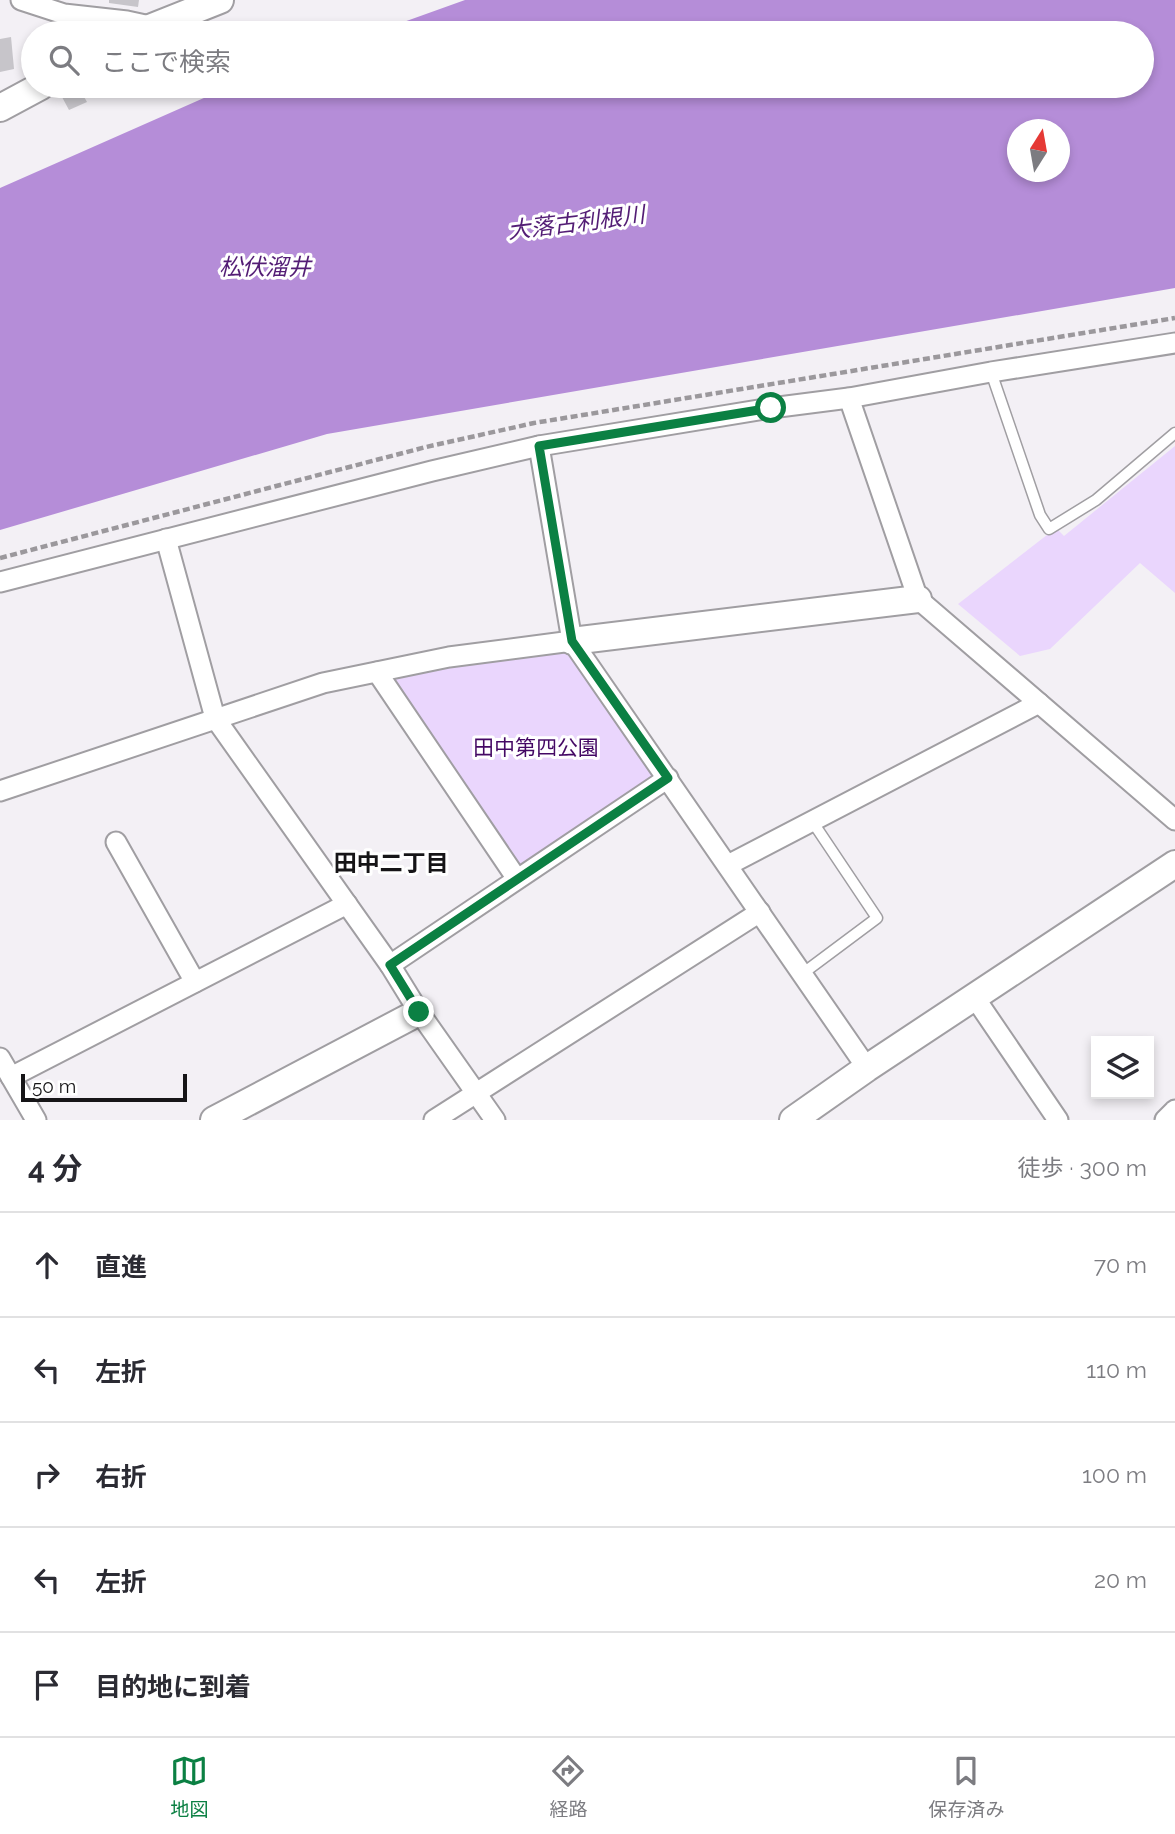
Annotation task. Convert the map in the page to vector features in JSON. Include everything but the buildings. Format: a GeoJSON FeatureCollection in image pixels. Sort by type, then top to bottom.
{"type":"FeatureCollection","features":[{"type":"Feature","properties":{"kind":"street"},"geometry":{"type":"LineString","coordinates":[[21,0],[64,14],[127,21]]}},
{"type":"Feature","properties":{"kind":"street"},"geometry":{"type":"LineString","coordinates":[[169,21],[220,0]]}},
{"type":"Feature","properties":{"kind":"street"},"geometry":{"type":"LineString","coordinates":[[0,108],[21,97]]}},
{"type":"Feature","properties":{"kind":"street"},"geometry":{"type":"LineString","coordinates":[[0,582],[539,446],[849,398],[1175,343]]}},
{"type":"Feature","properties":{"kind":"street"},"geometry":{"type":"LineString","coordinates":[[849,398],[918,599],[1175,820]]}},
{"type":"Feature","properties":{"kind":"street"},"geometry":{"type":"LineString","coordinates":[[539,446],[572,641],[867,1068]]}},
{"type":"Feature","properties":{"kind":"street"},"geometry":{"type":"LineString","coordinates":[[166,539],[215,718],[390,965],[419,1012],[495,1120]]}},
{"type":"Feature","properties":{"kind":"street"},"geometry":{"type":"LineString","coordinates":[[0,791],[323,683],[449,657],[918,599]]}},
{"type":"Feature","properties":{"kind":"street"},"geometry":{"type":"LineString","coordinates":[[377,672],[517,879]]}},
{"type":"Feature","properties":{"kind":"street"},"geometry":{"type":"LineString","coordinates":[[728,865],[1039,703]]}},
{"type":"Feature","properties":{"kind":"street"},"geometry":{"type":"LineString","coordinates":[[390,965],[668,778]]}},
{"type":"Feature","properties":{"kind":"street"},"geometry":{"type":"LineString","coordinates":[[116,842],[195,982]]}},
{"type":"Feature","properties":{"kind":"street"},"geometry":{"type":"LineString","coordinates":[[793,1120],[1175,864]]}},
{"type":"Feature","properties":{"kind":"street"},"geometry":{"type":"LineString","coordinates":[[11,1077],[347,904]]}},
{"type":"Feature","properties":{"kind":"street"},"geometry":{"type":"LineString","coordinates":[[434,1120],[760,912]]}},
{"type":"Feature","properties":{"kind":"street"},"geometry":{"type":"LineString","coordinates":[[975,998],[1058,1120]]}},
{"type":"Feature","properties":{"kind":"street"},"geometry":{"type":"LineString","coordinates":[[214,1120],[419,1012]]}},
{"type":"Feature","properties":{"kind":"street"},"geometry":{"type":"LineString","coordinates":[[0,1058],[36,1120]]}},
{"type":"Feature","properties":{"kind":"street"},"geometry":{"type":"LineString","coordinates":[[1165,1120],[1175,1110]]}},
{"type":"Feature","properties":{"kind":"lane"},"geometry":{"type":"LineString","coordinates":[[991,372],[1040,514],[1049,529],[1096,500],[1175,433]]}},
{"type":"Feature","properties":{"kind":"lane"},"geometry":{"type":"LineString","coordinates":[[802,974],[877,918],[812,821]]}},
{"type":"Feature","properties":{"kind":"green space"},"geometry":{"type":"Polygon","coordinates":[[[1175,446],[1175,593],[1140,563],[1050,649],[1020,656],[958,604],[1056,528],[1064,536],[1175,446]]]}},
{"type":"Feature","properties":{"kind":"green space","name":"田中第四公園"},"geometry":{"type":"Polygon","coordinates":[[[572,641],[668,778],[517,879],[377,672],[572,641]]]}},
{"type":"Feature","properties":{"kind":"water","name":"松伏溜井"},"geometry":{"type":"Polygon","coordinates":[[[465,0],[1175,0],[1175,288],[327,434],[0,530],[0,188],[204,98],[1154,98],[1154,21],[406,21],[465,0]]]}},
{"type":"Feature","properties":{"kind":"district","name":"田中二丁目"},"geometry":{"type":"Point","coordinates":[391,862]}},
{"type":"Feature","properties":{"kind":"route"},"geometry":{"type":"LineString","coordinates":[[419,1012],[390,965],[668,778],[572,641],[539,446],[771,408]]}},
{"type":"Feature","properties":{"kind":"water label","name":"大落古利根川"},"geometry":{"type":"Point","coordinates":[576,222]}}]}
